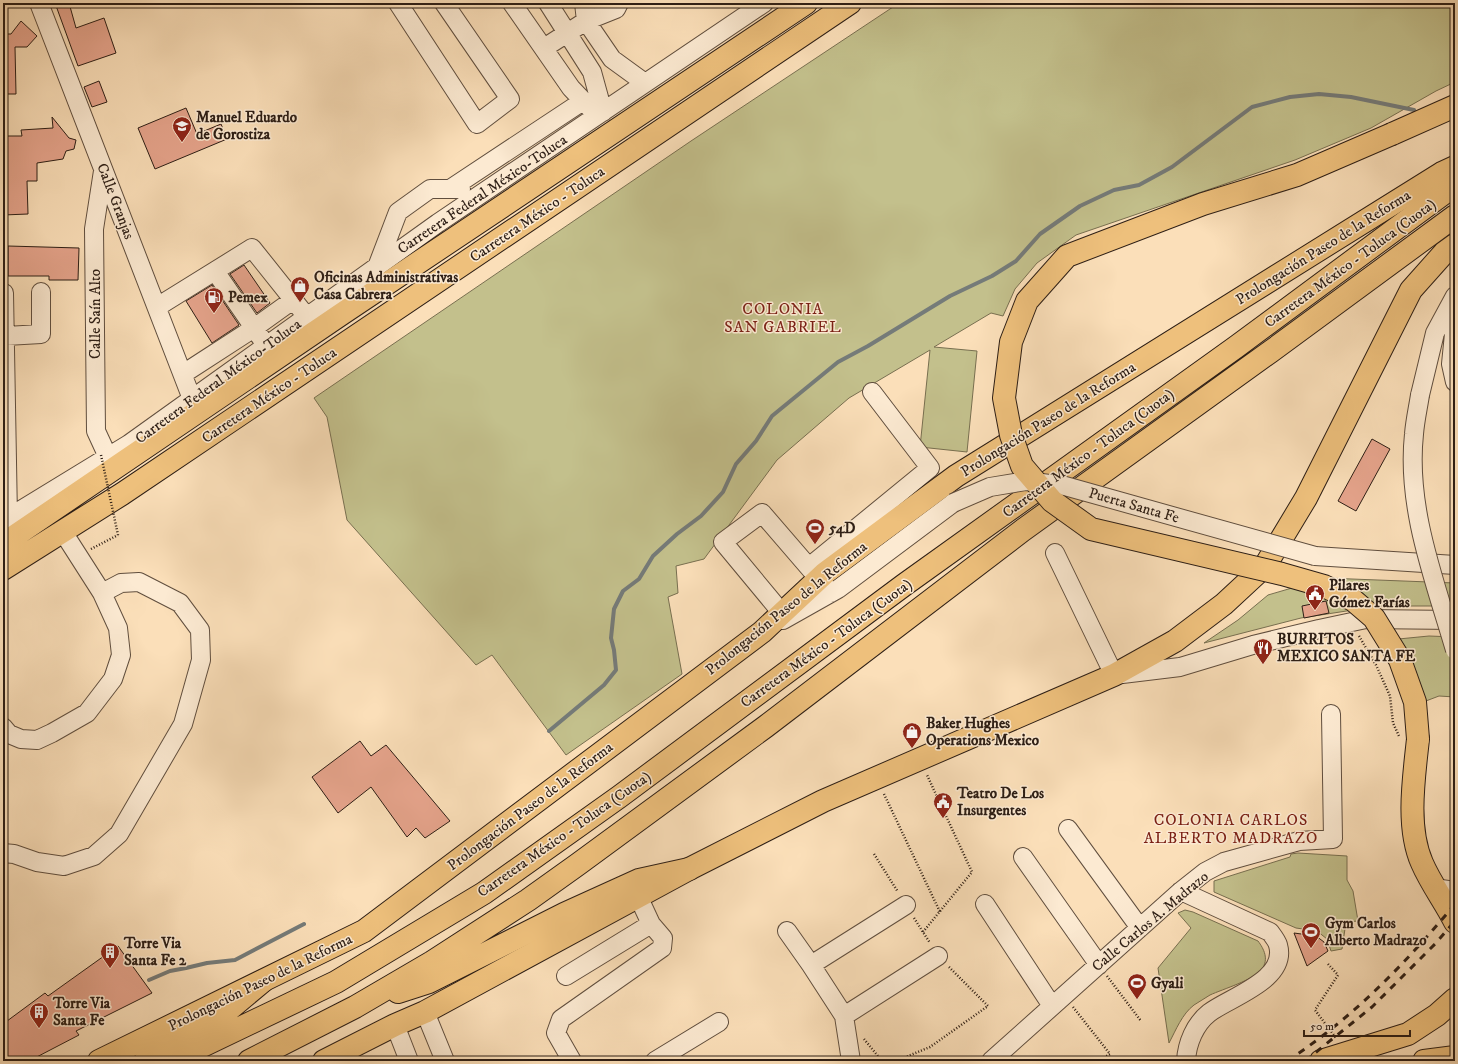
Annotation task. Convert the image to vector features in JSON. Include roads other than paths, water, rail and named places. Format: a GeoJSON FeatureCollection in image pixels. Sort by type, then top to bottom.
{"type":"FeatureCollection","features":[{"type":"Feature","properties":{"kind":"main road","name":"Carretera México - Toluca"},"geometry":{"type":"LineString","coordinates":[[3,544],[313,324],[806,3]]}},
{"type":"Feature","properties":{"kind":"main road","name":"Carretera México - Toluca"},"geometry":{"type":"LineString","coordinates":[[3,569],[128,490],[850,3]]}},
{"type":"Feature","properties":{"kind":"main road"},"geometry":{"type":"LineString","coordinates":[[1455,106],[1297,176],[1204,204],[1067,256],[1027,302],[1011,342],[1004,398],[1011,435],[1022,466],[1052,500],[1091,529],[1282,574],[1324,586],[1353,600],[1374,618],[1400,660],[1415,702],[1410,741],[1414,838],[1421,862],[1445,890],[1455,922]]}},
{"type":"Feature","properties":{"kind":"main road","name":"Prolongación Paseo de la Reforma"},"geometry":{"type":"LineString","coordinates":[[99,1061],[364,931],[784,616],[873,526],[956,476],[1435,177],[1455,167]]}},
{"type":"Feature","properties":{"kind":"main road","name":"Carretera México - Toluca (Cuota)"},"geometry":{"type":"LineString","coordinates":[[171,1061],[336,982],[484,893],[619,797],[911,581],[1236,347],[1455,185]]}},
{"type":"Feature","properties":{"kind":"main road","name":"Carretera México - Toluca (Cuota)"},"geometry":{"type":"LineString","coordinates":[[249,1061],[355,1006],[432,962],[528,900],[758,731],[1023,530],[1270,352],[1455,216]]}},
{"type":"Feature","properties":{"kind":"main road"},"geometry":{"type":"LineString","coordinates":[[324,1061],[394,1025],[425,1012],[638,896],[823,801],[919,758],[1114,675],[1175,641],[1224,604],[1265,566],[1306,498],[1411,290],[1444,253],[1455,245]]}},
{"type":"Feature","properties":{"kind":"main road"},"geometry":{"type":"LineString","coordinates":[[355,1006],[429,982],[564,914],[639,880],[689,869]]}},
{"type":"Feature","properties":{"kind":"main road"},"geometry":{"type":"LineString","coordinates":[[145,1061],[208,1027],[263,981]]}},
{"type":"Feature","properties":{"kind":"main road"},"geometry":{"type":"LineString","coordinates":[[1322,1061],[1408,1034],[1437,1014],[1455,999]]}},
{"type":"Feature","properties":{"kind":"main road"},"geometry":{"type":"LineString","coordinates":[[1424,1061],[1455,1057]]}},
{"type":"Feature","properties":{"kind":"street","name":"Calle Granjas"},"geometry":{"type":"LineString","coordinates":[[39,3],[192,399]]}},
{"type":"Feature","properties":{"kind":"street"},"geometry":{"type":"LineString","coordinates":[[398,3],[477,124],[510,99],[444,3]]}},
{"type":"Feature","properties":{"kind":"street"},"geometry":{"type":"LineString","coordinates":[[512,3],[571,88],[583,101],[601,114]]}},
{"type":"Feature","properties":{"kind":"street"},"geometry":{"type":"LineString","coordinates":[[548,3],[592,72],[601,114]]}},
{"type":"Feature","properties":{"kind":"street"},"geometry":{"type":"LineString","coordinates":[[584,3],[586,21],[612,59],[645,83]]}},
{"type":"Feature","properties":{"kind":"street"},"geometry":{"type":"LineString","coordinates":[[544,48],[586,21],[616,9],[619,3]]}},
{"type":"Feature","properties":{"kind":"street","name":"Carretera Federal México-Toluca"},"geometry":{"type":"LineString","coordinates":[[313,324],[377,267],[438,223],[764,3]]}},
{"type":"Feature","properties":{"kind":"street"},"geometry":{"type":"LineString","coordinates":[[450,189],[583,101]]}},
{"type":"Feature","properties":{"kind":"street","name":"Calle Saín Alto"},"geometry":{"type":"LineString","coordinates":[[104,170],[94,229],[96,431],[104,456]]}},
{"type":"Feature","properties":{"kind":"street"},"geometry":{"type":"LineString","coordinates":[[377,267],[398,212],[430,189],[488,190]]}},
{"type":"Feature","properties":{"kind":"street"},"geometry":{"type":"LineString","coordinates":[[157,307],[252,248],[313,324]]}},
{"type":"Feature","properties":{"kind":"street"},"geometry":{"type":"LineString","coordinates":[[215,271],[271,353]]}},
{"type":"Feature","properties":{"kind":"street"},"geometry":{"type":"LineString","coordinates":[[6,336],[41,334],[41,292]]}},
{"type":"Feature","properties":{"kind":"street"},"geometry":{"type":"LineString","coordinates":[[4,293],[6,336],[6,520]]}},
{"type":"Feature","properties":{"kind":"street"},"geometry":{"type":"LineString","coordinates":[[1455,296],[1434,333],[1420,395],[1414,435],[1416,502],[1424,543],[1455,650]]}},
{"type":"Feature","properties":{"kind":"street"},"geometry":{"type":"LineString","coordinates":[[183,374],[254,328],[293,300]]}},
{"type":"Feature","properties":{"kind":"street"},"geometry":{"type":"LineString","coordinates":[[1455,324],[1451,364],[1455,382]]}},
{"type":"Feature","properties":{"kind":"street","name":"Carretera Federal México-Toluca"},"geometry":{"type":"LineString","coordinates":[[6,520],[104,456],[129,444],[192,399],[271,353]]}},
{"type":"Feature","properties":{"kind":"street"},"geometry":{"type":"LineString","coordinates":[[872,392],[930,468],[873,526]]}},
{"type":"Feature","properties":{"kind":"street","name":"Puerta Santa Fe"},"geometry":{"type":"LineString","coordinates":[[820,579],[838,589],[953,503],[990,487],[1026,481],[1065,486],[1315,556],[1455,565]]}},
{"type":"Feature","properties":{"kind":"street"},"geometry":{"type":"LineString","coordinates":[[784,616],[723,542],[762,512],[820,579]]}},
{"type":"Feature","properties":{"kind":"street"},"geometry":{"type":"LineString","coordinates":[[3,727],[9,734],[21,739],[37,740],[87,713],[113,679],[121,655],[118,628],[102,593],[63,532]]}},
{"type":"Feature","properties":{"kind":"street"},"geometry":{"type":"LineString","coordinates":[[1055,553],[1114,675],[1180,667],[1260,643],[1366,619],[1455,620]]}},
{"type":"Feature","properties":{"kind":"street"},"geometry":{"type":"LineString","coordinates":[[3,839],[8,854],[37,862],[64,866],[94,856],[119,834],[183,724],[201,660],[200,630],[180,603],[139,582],[121,583],[102,593]]}},
{"type":"Feature","properties":{"kind":"street","name":"Calle Carlos A. Madrazo"},"geometry":{"type":"LineString","coordinates":[[991,1061],[1181,891],[1206,872],[1224,862],[1299,841],[1334,839],[1331,714]]}},
{"type":"Feature","properties":{"kind":"street"},"geometry":{"type":"LineString","coordinates":[[1068,829],[1140,928]]}},
{"type":"Feature","properties":{"kind":"street"},"geometry":{"type":"LineString","coordinates":[[1024,857],[1099,965]]}},
{"type":"Feature","properties":{"kind":"street"},"geometry":{"type":"LineString","coordinates":[[1181,891],[1270,932],[1278,944],[1280,957],[1275,970],[1265,980],[1209,1013],[1196,1027],[1187,1047],[1186,1061]]}},
{"type":"Feature","properties":{"kind":"street"},"geometry":{"type":"LineString","coordinates":[[572,1061],[556,1033],[561,1019],[662,948],[663,938],[651,924],[638,896]]}},
{"type":"Feature","properties":{"kind":"street"},"geometry":{"type":"LineString","coordinates":[[985,904],[1058,1001]]}},
{"type":"Feature","properties":{"kind":"street"},"geometry":{"type":"LineString","coordinates":[[811,965],[906,906]]}},
{"type":"Feature","properties":{"kind":"street"},"geometry":{"type":"LineString","coordinates":[[566,976],[651,924]]}},
{"type":"Feature","properties":{"kind":"street"},"geometry":{"type":"LineString","coordinates":[[787,931],[844,1016],[851,1061]]}},
{"type":"Feature","properties":{"kind":"street"},"geometry":{"type":"LineString","coordinates":[[844,1016],[938,956]]}},
{"type":"Feature","properties":{"kind":"street"},"geometry":{"type":"LineString","coordinates":[[425,1012],[445,1061]]}},
{"type":"Feature","properties":{"kind":"street"},"geometry":{"type":"LineString","coordinates":[[655,1061],[719,1022]]}},
{"type":"Feature","properties":{"kind":"street"},"geometry":{"type":"LineString","coordinates":[[394,1025],[409,1061]]}},
{"type":"Feature","properties":{"kind":"waterway"},"geometry":{"type":"LineString","coordinates":[[549,731],[604,685],[616,670],[611,638],[614,609],[623,591],[639,579],[653,556],[677,534],[701,516],[723,492],[736,464],[756,441],[772,416],[838,362],[868,346],[950,296],[992,276],[1016,261],[1040,234],[1080,206],[1114,190],[1139,185],[1172,167],[1252,107],[1290,97],[1319,94],[1351,97],[1414,110]]}},
{"type":"Feature","properties":{"kind":"waterway"},"geometry":{"type":"LineString","coordinates":[[149,980],[170,971],[207,963],[235,960],[304,924]]}},
{"type":"Feature","properties":{"kind":"railway"},"geometry":{"type":"LineString","coordinates":[[1287,1061],[1334,1027],[1377,989],[1417,948],[1455,904]]}},
{"type":"Feature","properties":{"kind":"railway"},"geometry":{"type":"LineString","coordinates":[[1305,1061],[1372,1007],[1435,944],[1455,921]]}},
{"type":"Feature","properties":{"kind":"place","name":"Manuel Eduardo de Gorostiza"},"geometry":{"type":"Point","coordinates":[182,143]}},
{"type":"Feature","properties":{"kind":"place","name":"Oficinas Administrativas Casa Cabrera"},"geometry":{"type":"Point","coordinates":[300,303]}},
{"type":"Feature","properties":{"kind":"place","name":"Pemex"},"geometry":{"type":"Point","coordinates":[214,314]}},
{"type":"Feature","properties":{"kind":"place","name":"54D"},"geometry":{"type":"Point","coordinates":[815,545]}},
{"type":"Feature","properties":{"kind":"place","name":"Pilares Gómez Farías"},"geometry":{"type":"Point","coordinates":[1315,611]}},
{"type":"Feature","properties":{"kind":"place","name":"BURRITOS MEXICO SANTA FE"},"geometry":{"type":"Point","coordinates":[1263,665]}},
{"type":"Feature","properties":{"kind":"place","name":"Baker Hughes Operations Mexico"},"geometry":{"type":"Point","coordinates":[912,749]}},
{"type":"Feature","properties":{"kind":"place","name":"Teatro De Los Insurgentes"},"geometry":{"type":"Point","coordinates":[943,819]}},
{"type":"Feature","properties":{"kind":"place","name":"Gym Carlos Alberto Madrazo"},"geometry":{"type":"Point","coordinates":[1311,949]}},
{"type":"Feature","properties":{"kind":"place","name":"Torre Via Santa Fe 2"},"geometry":{"type":"Point","coordinates":[110,969]}},
{"type":"Feature","properties":{"kind":"place","name":"Gyali"},"geometry":{"type":"Point","coordinates":[1137,1000]}},
{"type":"Feature","properties":{"kind":"place","name":"Torre Via Santa Fe"},"geometry":{"type":"Point","coordinates":[39,1029]}},
{"type":"Feature","properties":{"kind":"district","name":"COLONIA SAN GABRIEL"},"geometry":{"type":"Point","coordinates":[783,317]}},
{"type":"Feature","properties":{"kind":"district","name":"COLONIA CARLOS ALBERTO MADRAZO"},"geometry":{"type":"Point","coordinates":[1231,828]}}]}
